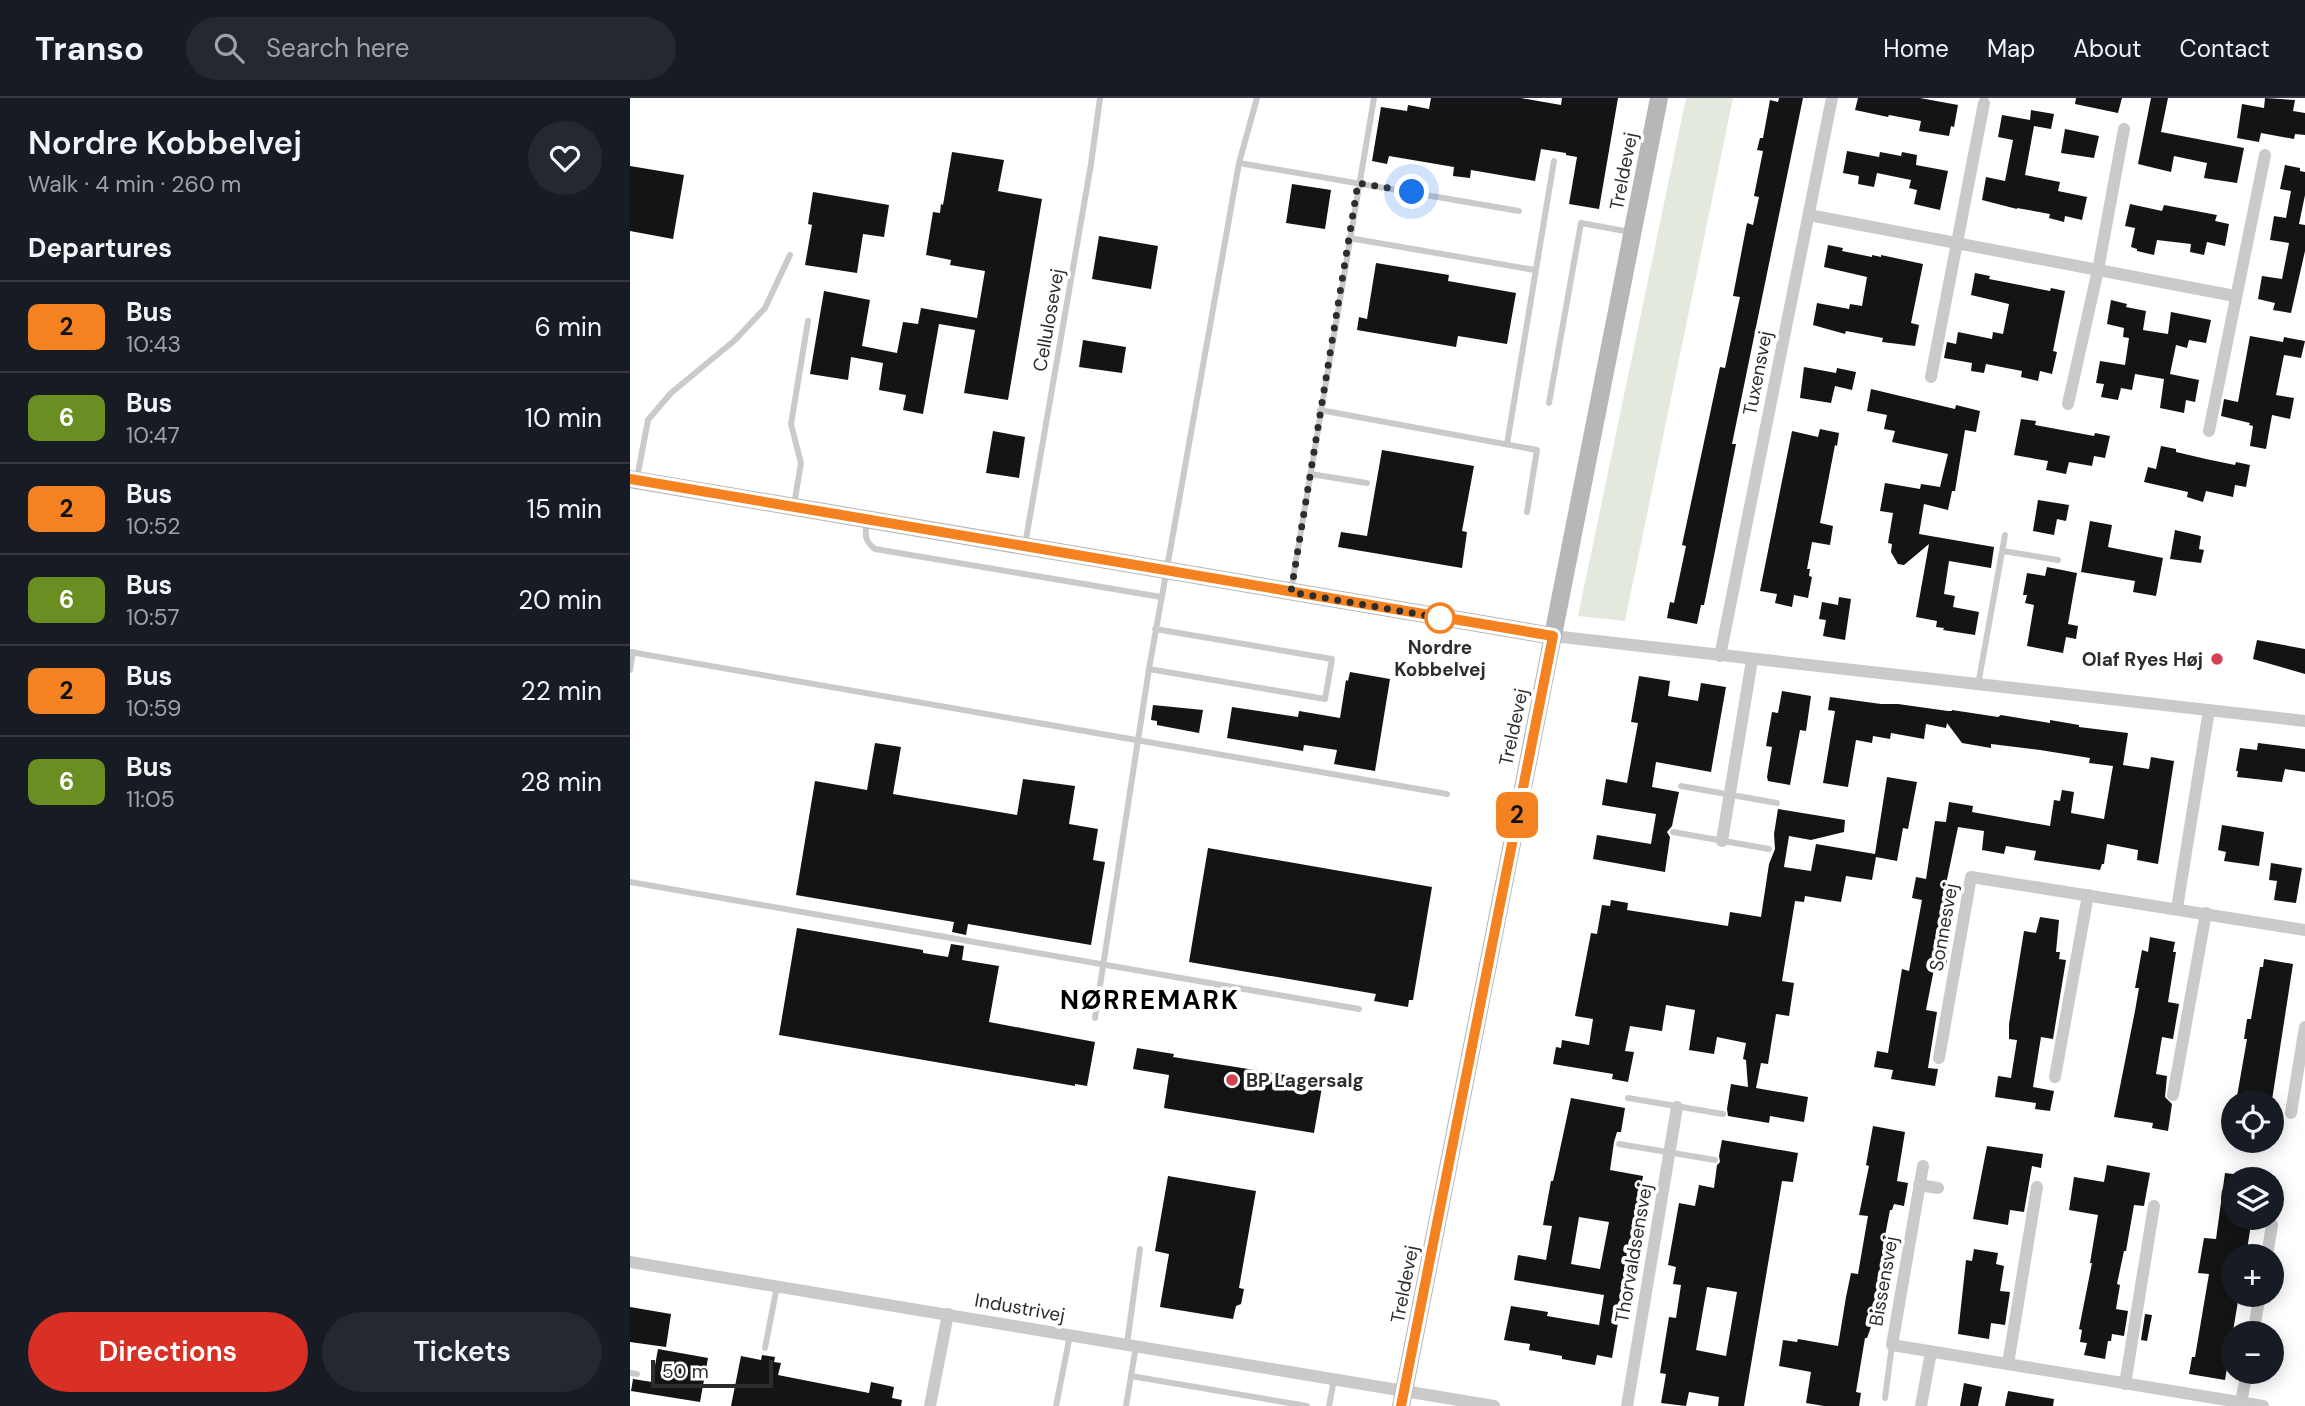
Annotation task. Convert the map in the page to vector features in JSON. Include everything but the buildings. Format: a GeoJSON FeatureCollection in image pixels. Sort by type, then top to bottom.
{"type":"FeatureCollection","features":[{"type":"Feature","properties":{"kind":"street","name":"Treldevej"},"geometry":{"type":"LineString","coordinates":[[1403,1398],[1659,98]]}},
{"type":"Feature","properties":{"kind":"street","name":"Tuxensvej"},"geometry":{"type":"LineString","coordinates":[[1720,656],[1832,98]]}},
{"type":"Feature","properties":{"kind":"street"},"geometry":{"type":"LineString","coordinates":[[1931,377],[1984,103]]}},
{"type":"Feature","properties":{"kind":"street"},"geometry":{"type":"LineString","coordinates":[[2068,404],[2098,270],[2124,129]]}},
{"type":"Feature","properties":{"kind":"street"},"geometry":{"type":"LineString","coordinates":[[2209,431],[2265,155]]}},
{"type":"Feature","properties":{"kind":"street"},"geometry":{"type":"LineString","coordinates":[[1809,215],[2235,296]]}},
{"type":"Feature","properties":{"kind":"street"},"geometry":{"type":"LineString","coordinates":[[633,480],[1553,636],[2305,721]]}},
{"type":"Feature","properties":{"kind":"street"},"geometry":{"type":"LineString","coordinates":[[1722,841],[1752,660]]}},
{"type":"Feature","properties":{"kind":"street"},"geometry":{"type":"LineString","coordinates":[[2177,908],[2209,710]]}},
{"type":"Feature","properties":{"kind":"street","name":"Sonnesvej"},"geometry":{"type":"LineString","coordinates":[[1939,1058],[1971,877],[2305,930]]}},
{"type":"Feature","properties":{"kind":"street"},"geometry":{"type":"LineString","coordinates":[[2055,1077],[2088,895]]}},
{"type":"Feature","properties":{"kind":"street"},"geometry":{"type":"LineString","coordinates":[[2173,1095],[2206,913]]}},
{"type":"Feature","properties":{"kind":"street"},"geometry":{"type":"LineString","coordinates":[[2291,1112],[2305,1027]]}},
{"type":"Feature","properties":{"kind":"street","name":"Thorvaldsensvej"},"geometry":{"type":"LineString","coordinates":[[1627,1406],[1677,1107]]}},
{"type":"Feature","properties":{"kind":"street","name":"Bissensvej"},"geometry":{"type":"LineString","coordinates":[[1923,1166],[1892,1345],[2263,1406]]}},
{"type":"Feature","properties":{"kind":"street"},"geometry":{"type":"LineString","coordinates":[[1919,1185],[1938,1188]]}},
{"type":"Feature","properties":{"kind":"street"},"geometry":{"type":"LineString","coordinates":[[2008,1364],[2037,1187]]}},
{"type":"Feature","properties":{"kind":"street"},"geometry":{"type":"LineString","coordinates":[[2126,1384],[2154,1206]]}},
{"type":"Feature","properties":{"kind":"street","name":"Industrivej"},"geometry":{"type":"LineString","coordinates":[[630,1262],[1334,1380],[1403,1398]]}},
{"type":"Feature","properties":{"kind":"street"},"geometry":{"type":"LineString","coordinates":[[930,1406],[948,1314]]}},
{"type":"Feature","properties":{"kind":"street"},"geometry":{"type":"LineString","coordinates":[[1921,1406],[1931,1352]]}},
{"type":"Feature","properties":{"kind":"street"},"geometry":{"type":"LineString","coordinates":[[2241,1402],[2245,1384]]}},
{"type":"Feature","properties":{"kind":"street"},"geometry":{"type":"LineString","coordinates":[[1403,1398],[1494,1406]]}},
{"type":"Feature","properties":{"kind":"lane","name":"Cellulosevej"},"geometry":{"type":"LineString","coordinates":[[1025,547],[1100,98]]}},
{"type":"Feature","properties":{"kind":"lane"},"geometry":{"type":"LineString","coordinates":[[1094,1018],[1165,571],[1239,163],[1257,98]]}},
{"type":"Feature","properties":{"kind":"lane"},"geometry":{"type":"LineString","coordinates":[[1291,592],[1374,98]]}},
{"type":"Feature","properties":{"kind":"lane"},"geometry":{"type":"LineString","coordinates":[[1507,444],[1554,161]]}},
{"type":"Feature","properties":{"kind":"lane"},"geometry":{"type":"LineString","coordinates":[[1239,163],[1520,212]]}},
{"type":"Feature","properties":{"kind":"lane"},"geometry":{"type":"LineString","coordinates":[[1549,403],[1581,223],[1632,232]]}},
{"type":"Feature","properties":{"kind":"lane"},"geometry":{"type":"LineString","coordinates":[[1349,238],[1535,270]]}},
{"type":"Feature","properties":{"kind":"lane"},"geometry":{"type":"LineString","coordinates":[[633,480],[648,420],[671,393],[735,340],[765,308],[790,256]]}},
{"type":"Feature","properties":{"kind":"lane"},"geometry":{"type":"LineString","coordinates":[[794,507],[801,463],[791,424],[808,321]]}},
{"type":"Feature","properties":{"kind":"lane"},"geometry":{"type":"LineString","coordinates":[[1321,410],[1537,450],[1527,512]]}},
{"type":"Feature","properties":{"kind":"lane"},"geometry":{"type":"LineString","coordinates":[[1310,474],[1367,484]]}},
{"type":"Feature","properties":{"kind":"lane"},"geometry":{"type":"LineString","coordinates":[[867,520],[865,536],[875,549],[1161,597]]}},
{"type":"Feature","properties":{"kind":"lane"},"geometry":{"type":"LineString","coordinates":[[1979,685],[2006,535]]}},
{"type":"Feature","properties":{"kind":"lane"},"geometry":{"type":"LineString","coordinates":[[2003,551],[2058,560]]}},
{"type":"Feature","properties":{"kind":"lane"},"geometry":{"type":"LineString","coordinates":[[1149,669],[1325,699],[1332,659],[1155,629]]}},
{"type":"Feature","properties":{"kind":"lane"},"geometry":{"type":"LineString","coordinates":[[630,670],[631,652],[1447,794]]}},
{"type":"Feature","properties":{"kind":"lane"},"geometry":{"type":"LineString","coordinates":[[1681,786],[1777,803]]}},
{"type":"Feature","properties":{"kind":"lane"},"geometry":{"type":"LineString","coordinates":[[1673,832],[1769,849]]}},
{"type":"Feature","properties":{"kind":"lane"},"geometry":{"type":"LineString","coordinates":[[630,882],[1359,1009]]}},
{"type":"Feature","properties":{"kind":"lane"},"geometry":{"type":"LineString","coordinates":[[1628,1098],[1723,1114]]}},
{"type":"Feature","properties":{"kind":"lane"},"geometry":{"type":"LineString","coordinates":[[1619,1144],[1715,1160]]}},
{"type":"Feature","properties":{"kind":"lane"},"geometry":{"type":"LineString","coordinates":[[1126,1406],[1131,1376],[1131,1345],[1140,1249]]}},
{"type":"Feature","properties":{"kind":"lane"},"geometry":{"type":"LineString","coordinates":[[765,1348],[777,1286]]}},
{"type":"Feature","properties":{"kind":"lane"},"geometry":{"type":"LineString","coordinates":[[1056,1406],[1070,1335]]}},
{"type":"Feature","properties":{"kind":"lane"},"geometry":{"type":"LineString","coordinates":[[1885,1398],[1892,1345]]}},
{"type":"Feature","properties":{"kind":"lane"},"geometry":{"type":"LineString","coordinates":[[1131,1376],[1307,1406]]}},
{"type":"Feature","properties":{"kind":"lane"},"geometry":{"type":"LineString","coordinates":[[1329,1406],[1334,1380]]}},
{"type":"Feature","properties":{"kind":"shaded area"},"geometry":{"type":"Polygon","coordinates":[[[1686,98],[1733,98],[1625,621],[1578,616],[1686,98]]]}},
{"type":"Feature","properties":{"kind":"bus line","name":"2"},"geometry":{"type":"LineString","coordinates":[[630,479],[1553,636],[1401,1406]]}},
{"type":"Feature","properties":{"kind":"place","name":"Nordre Kobbelvej"},"geometry":{"type":"Point","coordinates":[1440,618]}},
{"type":"Feature","properties":{"kind":"place","name":"Olaf Ryes Høj"},"geometry":{"type":"Point","coordinates":[2217,659]}},
{"type":"Feature","properties":{"kind":"place","name":"BP Lagersalg"},"geometry":{"type":"Point","coordinates":[1232,1080]}},
{"type":"Feature","properties":{"kind":"district","name":"NØRREMARK"},"geometry":{"type":"Point","coordinates":[1150,1000]}},
{"type":"Feature","properties":{"kind":"route"},"geometry":{"type":"LineString","coordinates":[[1412,192],[1358,183],[1291,592],[1446,619],[1440,618]]}}]}
